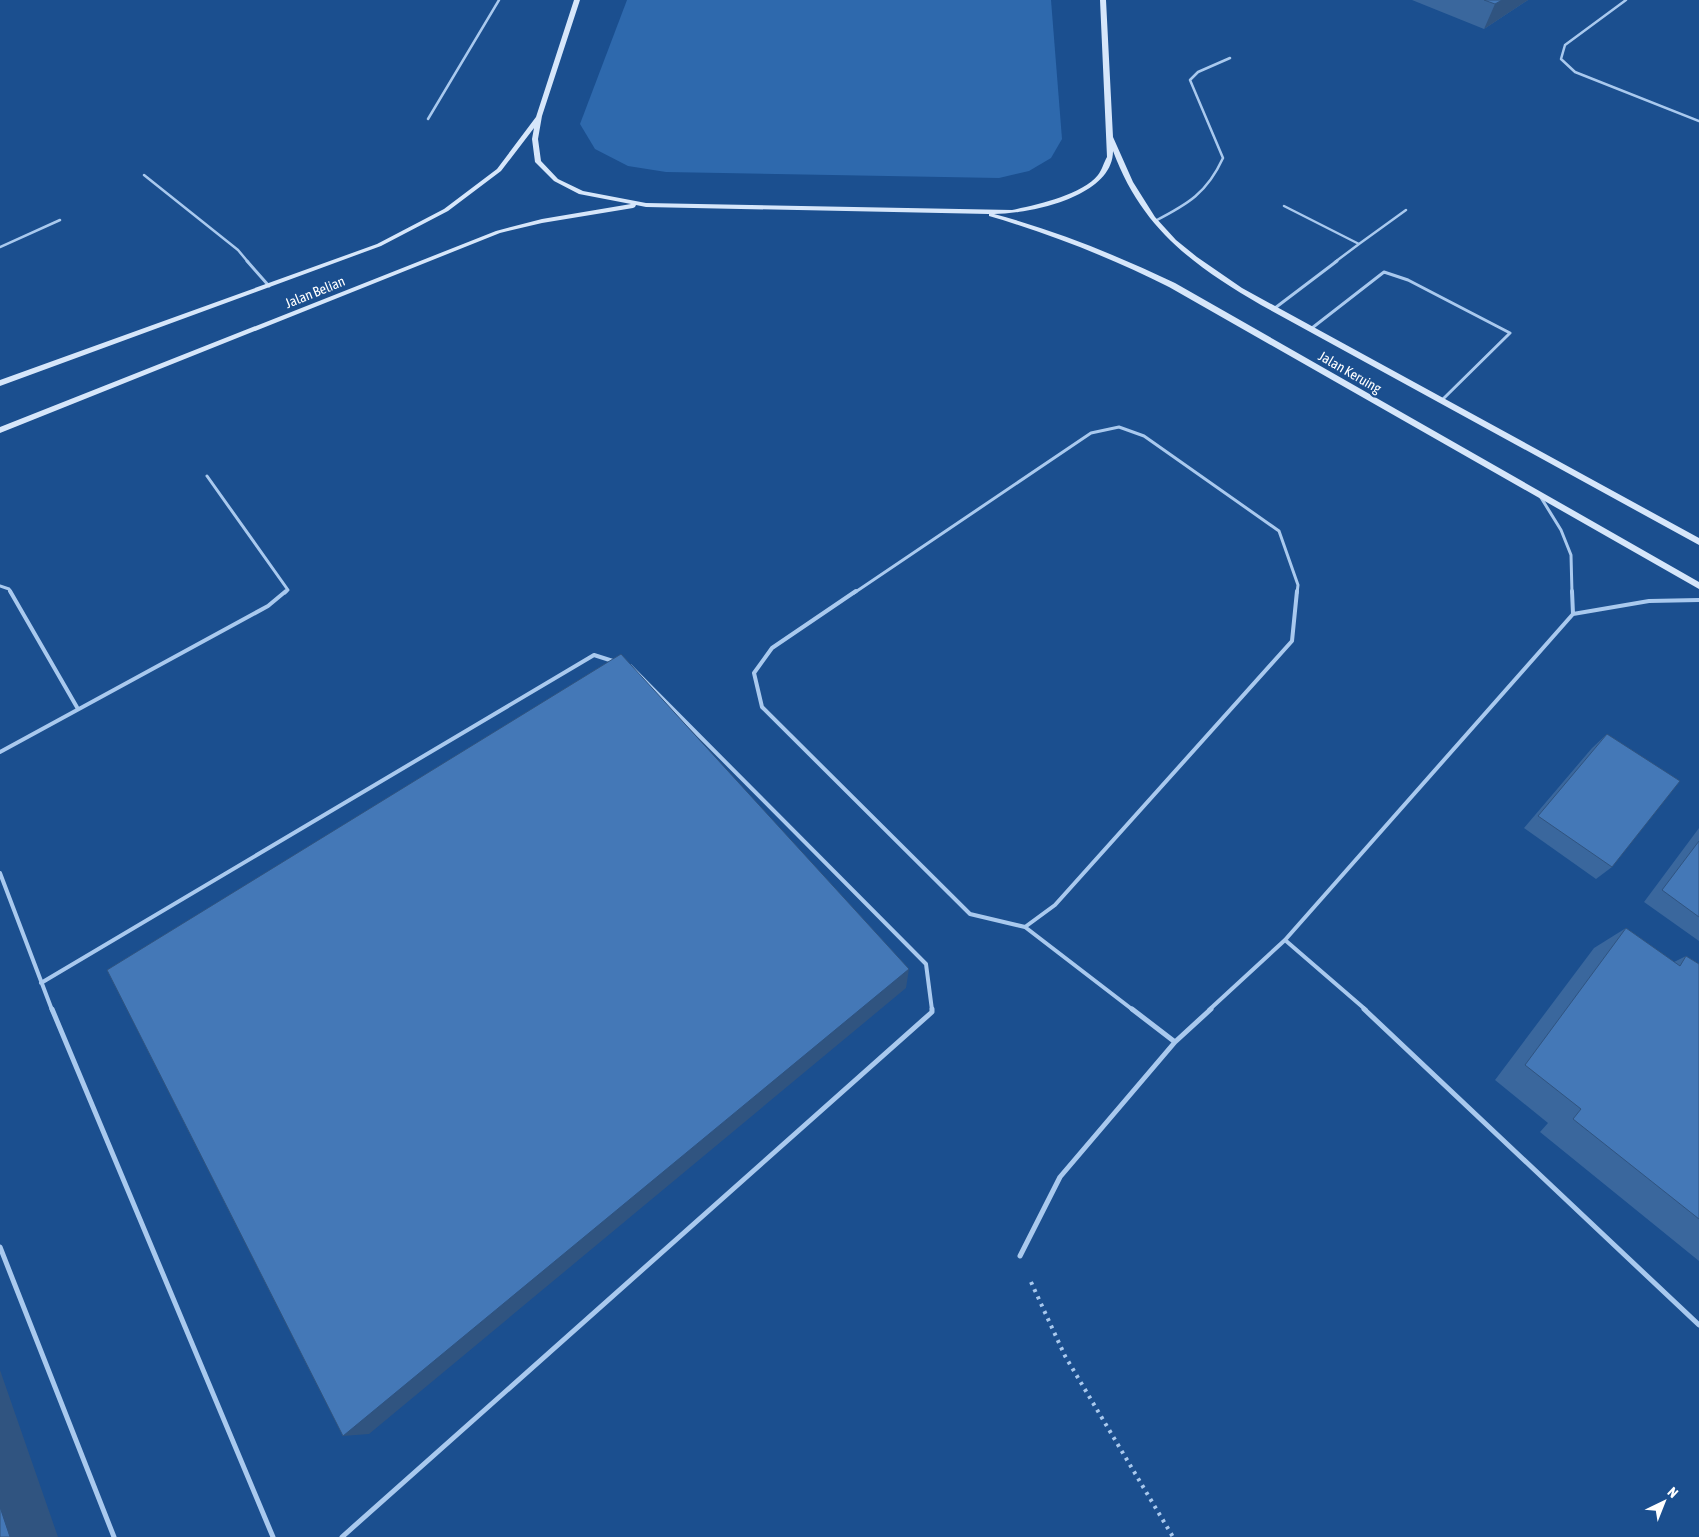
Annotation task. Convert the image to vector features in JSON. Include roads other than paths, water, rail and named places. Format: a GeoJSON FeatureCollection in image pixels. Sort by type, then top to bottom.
{"type":"FeatureCollection","features":[{"type":"Feature","properties":{"kind":"main road"},"geometry":{"type":"LineString","coordinates":[[577,0],[539,116],[535,139],[538,162],[556,180],[581,193],[646,205],[1012,212],[1048,204],[1083,190],[1101,176],[1110,157],[1103,0]]}},
{"type":"Feature","properties":{"kind":"main road","name":"Jalan Belian"},"geometry":{"type":"LineString","coordinates":[[0,383],[378,245],[446,210],[499,170],[539,116]]}},
{"type":"Feature","properties":{"kind":"main road","name":"Jalan Keruing"},"geometry":{"type":"LineString","coordinates":[[1110,133],[1124,173],[1136,198],[1155,221],[1200,264],[1275,308],[1699,542]]}},
{"type":"Feature","properties":{"kind":"main road","name":"Jalan Belian"},"geometry":{"type":"LineString","coordinates":[[0,430],[498,232],[594,211],[646,205]]}},
{"type":"Feature","properties":{"kind":"main road","name":"Jalan Keruing"},"geometry":{"type":"LineString","coordinates":[[975,211],[1053,232],[1092,247],[1172,285],[1699,586]]}},
{"type":"Feature","properties":{"kind":"lane"},"geometry":{"type":"LineString","coordinates":[[428,119],[499,0]]}},
{"type":"Feature","properties":{"kind":"lane"},"geometry":{"type":"LineString","coordinates":[[1626,0],[1565,44],[1562,59],[1575,72],[1699,121]]}},
{"type":"Feature","properties":{"kind":"lane"},"geometry":{"type":"LineString","coordinates":[[1155,221],[1199,197],[1216,175],[1223,158],[1190,80],[1198,72],[1230,58]]}},
{"type":"Feature","properties":{"kind":"lane"},"geometry":{"type":"LineString","coordinates":[[144,175],[238,250],[269,286]]}},
{"type":"Feature","properties":{"kind":"lane"},"geometry":{"type":"LineString","coordinates":[[1284,206],[1359,244]]}},
{"type":"Feature","properties":{"kind":"lane"},"geometry":{"type":"LineString","coordinates":[[1275,308],[1406,210]]}},
{"type":"Feature","properties":{"kind":"lane"},"geometry":{"type":"LineString","coordinates":[[0,247],[60,220]]}},
{"type":"Feature","properties":{"kind":"lane"},"geometry":{"type":"LineString","coordinates":[[1312,328],[1384,272],[1408,280],[1510,333],[1442,400]]}},
{"type":"Feature","properties":{"kind":"lane"},"geometry":{"type":"LineString","coordinates":[[1025,927],[1054,905],[1292,641],[1298,585],[1279,532],[1144,436],[1119,428],[1091,433],[1066,449],[772,648],[754,674],[762,707],[970,914],[1025,927],[1175,1042]]}},
{"type":"Feature","properties":{"kind":"lane"},"geometry":{"type":"LineString","coordinates":[[0,752],[268,606],[288,590],[207,476]]}},
{"type":"Feature","properties":{"kind":"lane"},"geometry":{"type":"LineString","coordinates":[[1539,495],[1561,530],[1571,555],[1574,614]]}},
{"type":"Feature","properties":{"kind":"lane"},"geometry":{"type":"LineString","coordinates":[[0,586],[9,589],[78,709]]}},
{"type":"Feature","properties":{"kind":"lane"},"geometry":{"type":"LineString","coordinates":[[1020,1256],[1060,1177],[1175,1042],[1285,940],[1574,614],[1649,602],[1699,600]]}},
{"type":"Feature","properties":{"kind":"lane"},"geometry":{"type":"LineString","coordinates":[[41,983],[594,655],[632,666],[926,964],[932,1012],[342,1537]]}},
{"type":"Feature","properties":{"kind":"lane"},"geometry":{"type":"LineString","coordinates":[[0,873],[41,983],[273,1537]]}},
{"type":"Feature","properties":{"kind":"lane"},"geometry":{"type":"LineString","coordinates":[[1285,940],[1369,1013],[1699,1325]]}},
{"type":"Feature","properties":{"kind":"lane"},"geometry":{"type":"LineString","coordinates":[[0,1247],[114,1537]]}}]}
